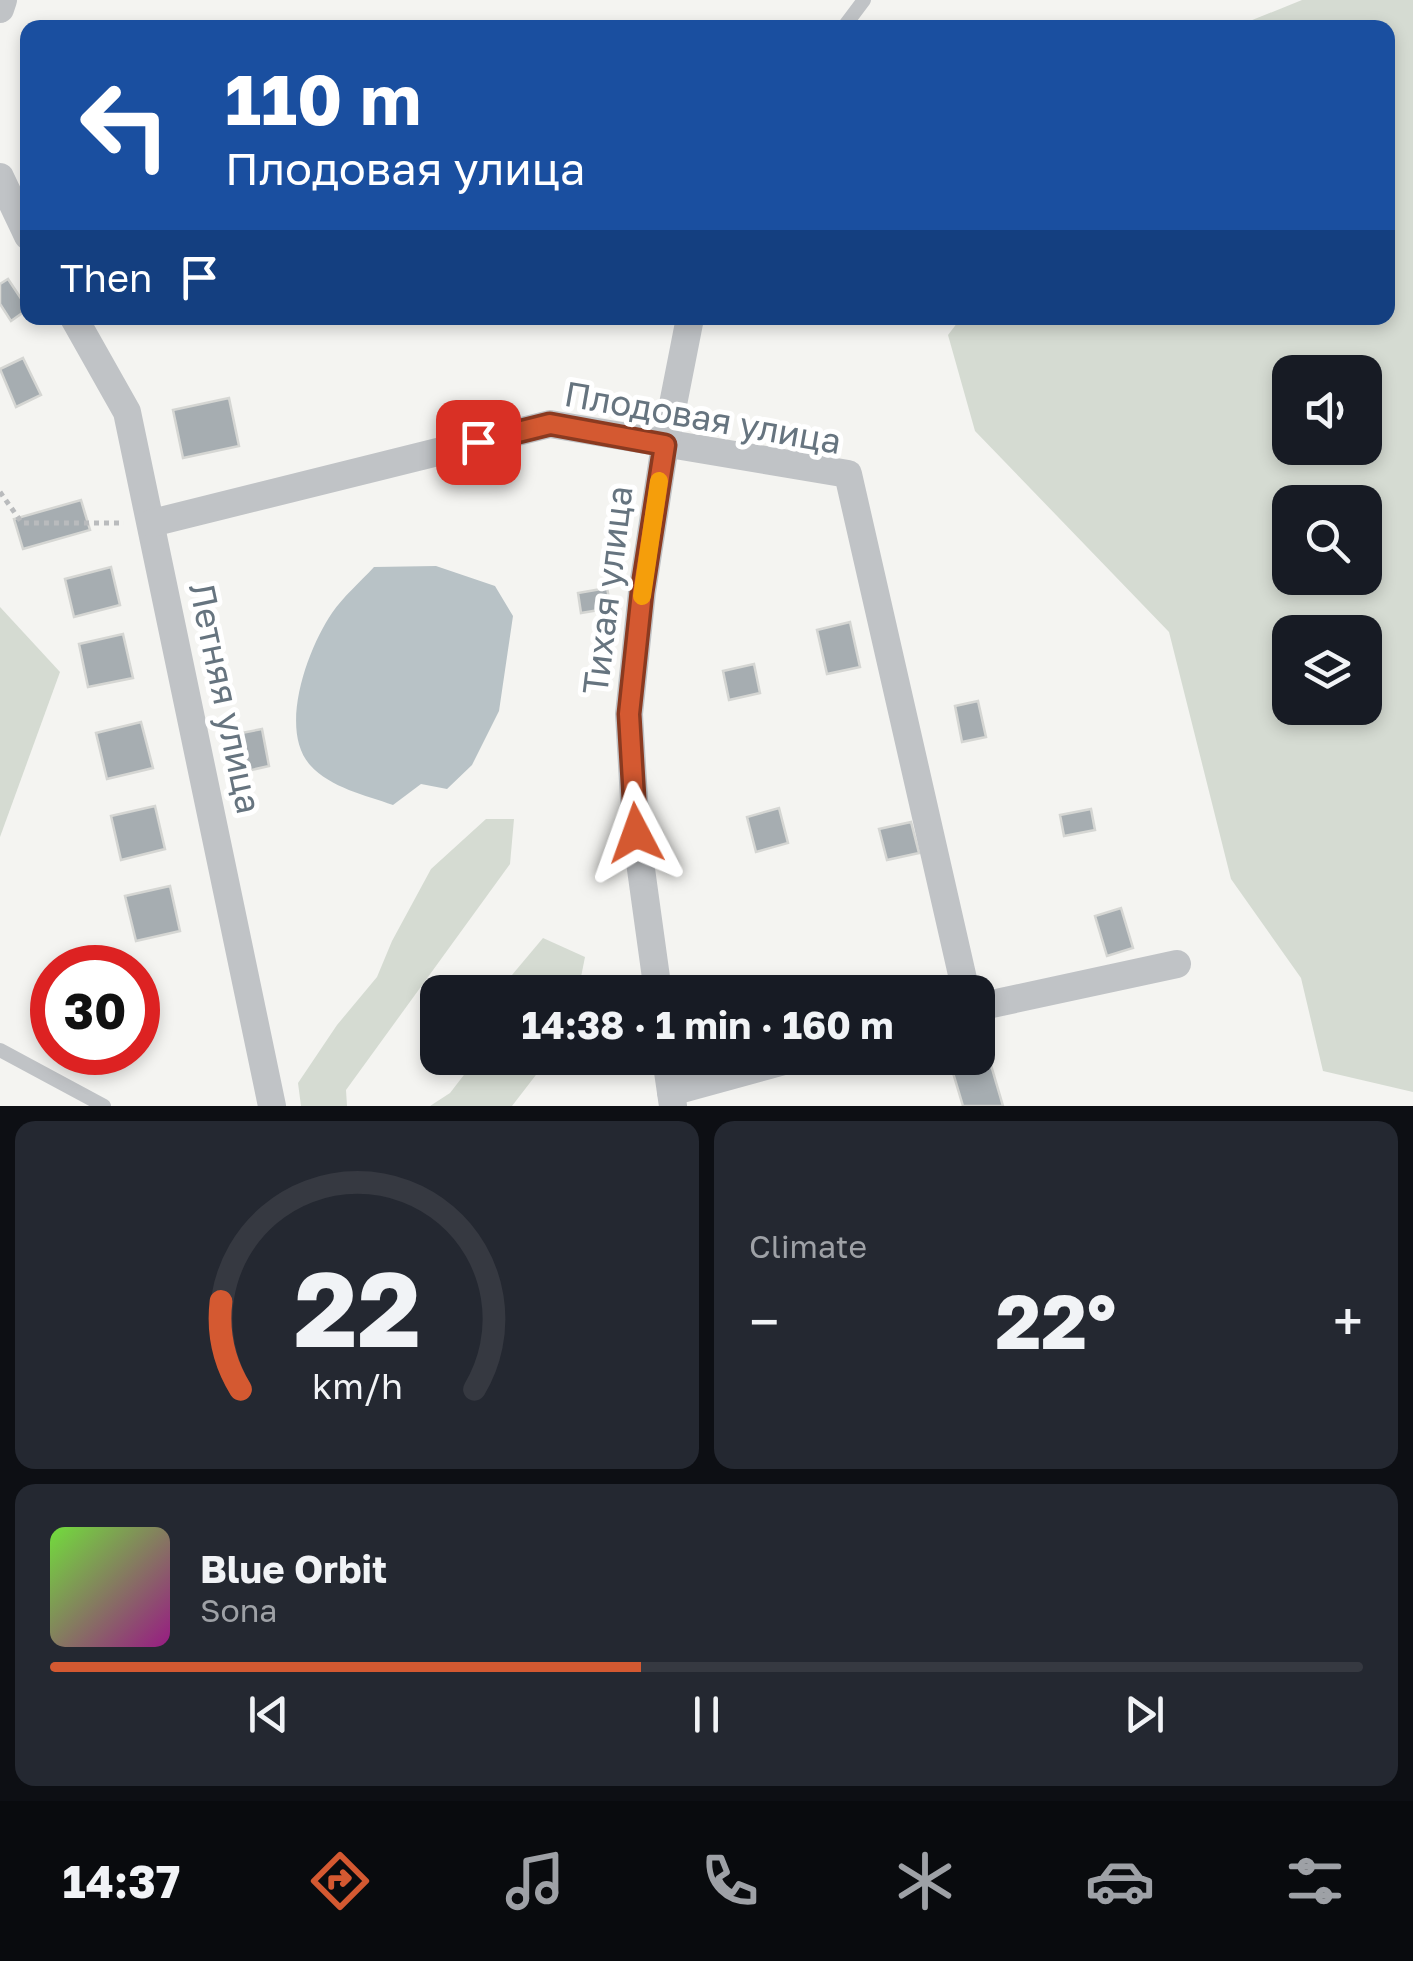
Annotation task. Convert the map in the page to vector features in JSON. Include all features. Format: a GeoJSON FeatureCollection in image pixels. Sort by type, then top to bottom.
{"type":"FeatureCollection","features":[{"type":"Feature","properties":{"kind":"street"},"geometry":{"type":"LineString","coordinates":[[0,8],[3,0]]}},
{"type":"Feature","properties":{"kind":"street"},"geometry":{"type":"LineString","coordinates":[[0,177],[14,226]]}},
{"type":"Feature","properties":{"kind":"street","name":"Летняя улица"},"geometry":{"type":"LineString","coordinates":[[78,325],[128,412],[272,1106]]}},
{"type":"Feature","properties":{"kind":"street","name":"Тихая улица"},"geometry":{"type":"LineString","coordinates":[[656,975],[636,833],[629,714],[642,592],[689,325]]}},
{"type":"Feature","properties":{"kind":"street","name":"Плодовая улица"},"geometry":{"type":"LineString","coordinates":[[152,523],[550,424],[848,474],[962,975]]}},
{"type":"Feature","properties":{"kind":"street"},"geometry":{"type":"LineString","coordinates":[[995,1003],[1177,964]]}},
{"type":"Feature","properties":{"kind":"street"},"geometry":{"type":"LineString","coordinates":[[672,1099],[744,1075]]}},
{"type":"Feature","properties":{"kind":"lane"},"geometry":{"type":"LineString","coordinates":[[0,1050],[104,1106]]}},
{"type":"Feature","properties":{"kind":"path"},"geometry":{"type":"LineString","coordinates":[[0,492],[22,523],[152,523]]}},
{"type":"Feature","properties":{"kind":"shaded area"},"geometry":{"type":"Polygon","coordinates":[[[1302,0],[1413,0],[1413,1092],[1323,1071],[1301,978],[1231,879],[1169,632],[975,431],[948,335],[956,325],[1395,325],[1395,20],[1252,20],[1302,0]]]}},
{"type":"Feature","properties":{"kind":"shaded area"},"geometry":{"type":"Polygon","coordinates":[[[436,566],[495,586],[513,616],[499,711],[472,765],[447,789],[421,784],[393,805],[338,785],[310,765],[301,750],[297,731],[300,689],[314,646],[332,613],[374,567],[436,566]]]}},
{"type":"Feature","properties":{"kind":"shaded area"},"geometry":{"type":"Polygon","coordinates":[[[0,607],[60,672],[0,837],[0,607]]]}},
{"type":"Feature","properties":{"kind":"shaded area"},"geometry":{"type":"Polygon","coordinates":[[[486,819],[514,819],[510,864],[429,975],[420,975],[420,988],[346,1090],[347,1106],[301,1106],[298,1083],[337,1025],[377,977],[431,869],[486,819]]]}},
{"type":"Feature","properties":{"kind":"shaded area"},"geometry":{"type":"Polygon","coordinates":[[[543,938],[585,957],[581,975],[512,975],[543,938]]]}},
{"type":"Feature","properties":{"kind":"shaded area"},"geometry":{"type":"Polygon","coordinates":[[[464,1075],[536,1075],[512,1106],[430,1106],[450,1093],[464,1075]]]}},
{"type":"Feature","properties":{"kind":"building"},"geometry":{"type":"Polygon","coordinates":[[[8,279],[20,297],[20,315],[11,321],[0,304],[0,284],[8,279]]]}},
{"type":"Feature","properties":{"kind":"building"},"geometry":{"type":"Polygon","coordinates":[[[23,358],[41,395],[16,407],[0,369],[23,358]]]}},
{"type":"Feature","properties":{"kind":"building"},"geometry":{"type":"Polygon","coordinates":[[[229,398],[239,446],[183,458],[173,410],[229,398]]]}},
{"type":"Feature","properties":{"kind":"building"},"geometry":{"type":"Polygon","coordinates":[[[81,500],[90,530],[23,549],[14,519],[81,500]]]}},
{"type":"Feature","properties":{"kind":"building"},"geometry":{"type":"Polygon","coordinates":[[[111,567],[120,605],[74,617],[65,579],[111,567]]]}},
{"type":"Feature","properties":{"kind":"building"},"geometry":{"type":"Polygon","coordinates":[[[607,588],[611,608],[581,613],[578,593],[607,588]]]}},
{"type":"Feature","properties":{"kind":"building"},"geometry":{"type":"Polygon","coordinates":[[[850,622],[860,667],[827,674],[817,630],[850,622]]]}},
{"type":"Feature","properties":{"kind":"building"},"geometry":{"type":"Polygon","coordinates":[[[123,634],[133,678],[88,687],[79,644],[123,634]]]}},
{"type":"Feature","properties":{"kind":"building"},"geometry":{"type":"Polygon","coordinates":[[[754,664],[760,693],[729,700],[723,671],[754,664]]]}},
{"type":"Feature","properties":{"kind":"building"},"geometry":{"type":"Polygon","coordinates":[[[978,701],[986,737],[962,742],[955,706],[978,701]]]}},
{"type":"Feature","properties":{"kind":"building"},"geometry":{"type":"Polygon","coordinates":[[[141,722],[153,768],[107,779],[96,733],[141,722]]]}},
{"type":"Feature","properties":{"kind":"building"},"geometry":{"type":"Polygon","coordinates":[[[262,729],[269,766],[238,773],[231,735],[262,729]]]}},
{"type":"Feature","properties":{"kind":"building"},"geometry":{"type":"Polygon","coordinates":[[[155,806],[165,849],[121,860],[111,816],[155,806]]]}},
{"type":"Feature","properties":{"kind":"building"},"geometry":{"type":"Polygon","coordinates":[[[779,808],[788,843],[756,852],[747,817],[779,808]]]}},
{"type":"Feature","properties":{"kind":"building"},"geometry":{"type":"Polygon","coordinates":[[[1091,809],[1095,830],[1064,836],[1060,815],[1091,809]]]}},
{"type":"Feature","properties":{"kind":"building"},"geometry":{"type":"Polygon","coordinates":[[[911,822],[919,853],[887,860],[879,829],[911,822]]]}},
{"type":"Feature","properties":{"kind":"building"},"geometry":{"type":"Polygon","coordinates":[[[170,886],[180,931],[136,941],[125,896],[170,886]]]}},
{"type":"Feature","properties":{"kind":"building"},"geometry":{"type":"Polygon","coordinates":[[[1121,908],[1133,948],[1107,956],[1095,916],[1121,908]]]}},
{"type":"Feature","properties":{"kind":"building"},"geometry":{"type":"Polygon","coordinates":[[[954,1075],[994,1075],[1003,1106],[963,1106],[954,1075]]]}},
{"type":"Feature","properties":{"kind":"slow traffic"},"geometry":{"type":"LineString","coordinates":[[642,596],[659,481]]}},
{"type":"Feature","properties":{"kind":"route"},"geometry":{"type":"LineString","coordinates":[[478,442],[550,424],[665,445],[642,592],[629,714],[636,833]]}}]}
